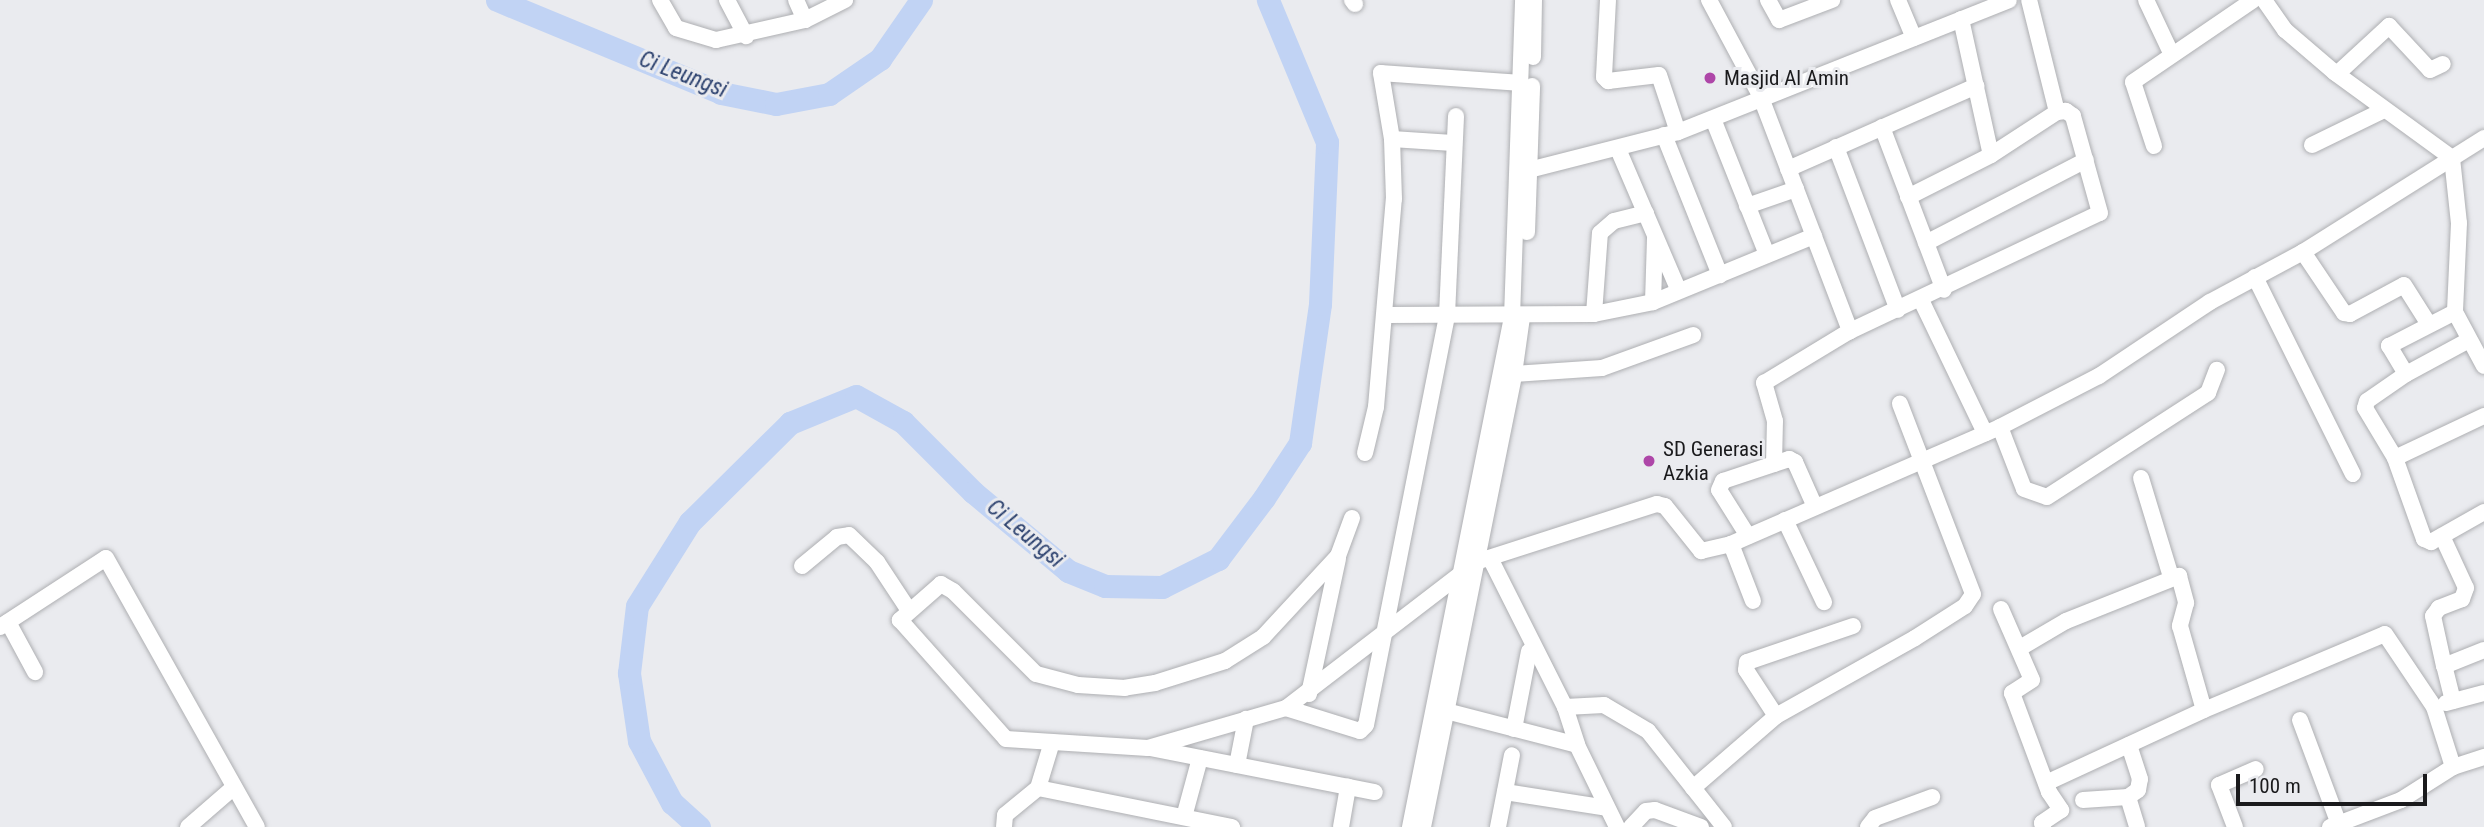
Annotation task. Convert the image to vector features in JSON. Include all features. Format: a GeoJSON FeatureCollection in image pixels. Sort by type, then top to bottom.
{"type":"FeatureCollection","features":[{"type":"Feature","properties":{"kind":"street"},"geometry":{"type":"LineString","coordinates":[[660,0],[682,31],[716,40],[746,36],[805,20],[845,0]]}},
{"type":"Feature","properties":{"kind":"street"},"geometry":{"type":"LineString","coordinates":[[727,0],[746,36]]}},
{"type":"Feature","properties":{"kind":"street"},"geometry":{"type":"LineString","coordinates":[[796,0],[805,20]]}},
{"type":"Feature","properties":{"kind":"street"},"geometry":{"type":"LineString","coordinates":[[1523,0],[1521,83],[1524,172]]}},
{"type":"Feature","properties":{"kind":"street"},"geometry":{"type":"LineString","coordinates":[[1423,827],[1446,711],[1483,560],[1514,374],[1534,0]]}},
{"type":"Feature","properties":{"kind":"street"},"geometry":{"type":"LineString","coordinates":[[1608,0],[1604,77],[1608,81],[1659,75],[1671,133],[1720,275]]}},
{"type":"Feature","properties":{"kind":"street"},"geometry":{"type":"LineString","coordinates":[[1709,0],[1760,95],[1850,331]]}},
{"type":"Feature","properties":{"kind":"street"},"geometry":{"type":"LineString","coordinates":[[1768,0],[1779,20],[1832,0]]}},
{"type":"Feature","properties":{"kind":"street"},"geometry":{"type":"LineString","coordinates":[[1898,0],[1914,38]]}},
{"type":"Feature","properties":{"kind":"street"},"geometry":{"type":"LineString","coordinates":[[1524,172],[1671,133],[1713,118],[1760,95],[2009,0]]}},
{"type":"Feature","properties":{"kind":"street"},"geometry":{"type":"LineString","coordinates":[[2029,0],[2057,112]]}},
{"type":"Feature","properties":{"kind":"street"},"geometry":{"type":"LineString","coordinates":[[2146,0],[2171,53]]}},
{"type":"Feature","properties":{"kind":"street"},"geometry":{"type":"LineString","coordinates":[[2154,146],[2132,89],[2133,82],[2171,53],[2252,0]]}},
{"type":"Feature","properties":{"kind":"street"},"geometry":{"type":"LineString","coordinates":[[2264,0],[2285,30],[2337,74],[2452,158],[2459,223],[2455,312],[2484,366]]}},
{"type":"Feature","properties":{"kind":"street"},"geometry":{"type":"LineString","coordinates":[[1961,19],[1991,155]]}},
{"type":"Feature","properties":{"kind":"street"},"geometry":{"type":"LineString","coordinates":[[2337,74],[2389,26],[2430,70],[2443,64]]}},
{"type":"Feature","properties":{"kind":"street"},"geometry":{"type":"LineString","coordinates":[[1365,453],[1376,407],[1394,199],[1392,139],[1381,73],[1521,83]]}},
{"type":"Feature","properties":{"kind":"street"},"geometry":{"type":"LineString","coordinates":[[1788,169],[1976,86]]}},
{"type":"Feature","properties":{"kind":"street"},"geometry":{"type":"LineString","coordinates":[[2312,145],[2384,110]]}},
{"type":"Feature","properties":{"kind":"street"},"geometry":{"type":"LineString","coordinates":[[1774,464],[1775,421],[1764,383],[1850,331],[1944,290],[2098,215],[2101,206],[2073,116],[2066,111],[2057,112],[1991,155],[1908,197]]}},
{"type":"Feature","properties":{"kind":"street"},"geometry":{"type":"LineString","coordinates":[[1286,708],[1362,731],[1447,315],[1456,116]]}},
{"type":"Feature","properties":{"kind":"street"},"geometry":{"type":"LineString","coordinates":[[1713,118],[1767,255]]}},
{"type":"Feature","properties":{"kind":"street"},"geometry":{"type":"LineString","coordinates":[[1882,127],[1944,290]]}},
{"type":"Feature","properties":{"kind":"street"},"geometry":{"type":"LineString","coordinates":[[1148,748],[1286,708],[1310,694],[1458,573],[1483,560],[1657,504],[1665,506],[1701,551],[1731,544],[1992,430],[2099,376],[2255,277],[2303,252],[2484,138]]}},
{"type":"Feature","properties":{"kind":"street"},"geometry":{"type":"LineString","coordinates":[[1392,139],[1453,143]]}},
{"type":"Feature","properties":{"kind":"street"},"geometry":{"type":"LineString","coordinates":[[1836,147],[1898,310]]}},
{"type":"Feature","properties":{"kind":"street"},"geometry":{"type":"LineString","coordinates":[[1618,149],[1678,289]]}},
{"type":"Feature","properties":{"kind":"street"},"geometry":{"type":"LineString","coordinates":[[1926,243],[2086,160]]}},
{"type":"Feature","properties":{"kind":"street"},"geometry":{"type":"LineString","coordinates":[[1747,206],[1796,189]]}},
{"type":"Feature","properties":{"kind":"street"},"geometry":{"type":"LineString","coordinates":[[1594,313],[1600,233],[1614,221],[1646,213]]}},
{"type":"Feature","properties":{"kind":"street"},"geometry":{"type":"LineString","coordinates":[[1653,302],[1655,236]]}},
{"type":"Feature","properties":{"kind":"street"},"geometry":{"type":"LineString","coordinates":[[1386,315],[1517,317],[1594,313],[1653,302],[1678,289],[1720,275],[1814,236]]}},
{"type":"Feature","properties":{"kind":"street"},"geometry":{"type":"LineString","coordinates":[[2303,252],[2344,313],[2350,314],[2404,285],[2428,323]]}},
{"type":"Feature","properties":{"kind":"street"},"geometry":{"type":"LineString","coordinates":[[2255,277],[2353,474]]}},
{"type":"Feature","properties":{"kind":"street"},"geometry":{"type":"LineString","coordinates":[[1921,300],[2024,489],[2047,497],[2208,393],[2217,370]]}},
{"type":"Feature","properties":{"kind":"street"},"geometry":{"type":"LineString","coordinates":[[2406,374],[2389,346],[2428,323],[2455,312]]}},
{"type":"Feature","properties":{"kind":"street"},"geometry":{"type":"LineString","coordinates":[[1410,827],[1458,573],[1517,317]]}},
{"type":"Feature","properties":{"kind":"street"},"geometry":{"type":"LineString","coordinates":[[1514,374],[1602,368],[1693,335]]}},
{"type":"Feature","properties":{"kind":"street"},"geometry":{"type":"LineString","coordinates":[[2469,340],[2406,374],[2365,405],[2395,458],[2422,537],[2431,542],[2484,512]]}},
{"type":"Feature","properties":{"kind":"street"},"geometry":{"type":"LineString","coordinates":[[1693,788],[1776,716],[1914,638],[1965,606],[1973,594],[1900,404]]}},
{"type":"Feature","properties":{"kind":"street"},"geometry":{"type":"LineString","coordinates":[[2395,458],[2484,416]]}},
{"type":"Feature","properties":{"kind":"street"},"geometry":{"type":"LineString","coordinates":[[1748,536],[1719,486],[1789,459],[1795,462],[1815,507]]}},
{"type":"Feature","properties":{"kind":"street"},"geometry":{"type":"LineString","coordinates":[[2141,478],[2171,577]]}},
{"type":"Feature","properties":{"kind":"street"},"geometry":{"type":"LineString","coordinates":[[1310,694],[1338,556],[1352,518]]}},
{"type":"Feature","properties":{"kind":"street"},"geometry":{"type":"LineString","coordinates":[[1785,520],[1824,602]]}},
{"type":"Feature","properties":{"kind":"street"},"geometry":{"type":"LineString","coordinates":[[803,566],[837,537],[849,535],[877,562],[908,610]]}},
{"type":"Feature","properties":{"kind":"street"},"geometry":{"type":"LineString","coordinates":[[2442,537],[2466,588],[2462,599],[2433,615],[2453,701]]}},
{"type":"Feature","properties":{"kind":"street"},"geometry":{"type":"LineString","coordinates":[[1731,544],[1753,601]]}},
{"type":"Feature","properties":{"kind":"street"},"geometry":{"type":"LineString","coordinates":[[1338,556],[1277,625],[1240,653],[1155,683],[1125,688],[1065,683],[1036,674],[948,586],[937,586],[900,620],[904,628],[998,735],[1052,742],[1148,748],[1375,792]]}},
{"type":"Feature","properties":{"kind":"street"},"geometry":{"type":"LineString","coordinates":[[35,672],[4,624],[106,558],[257,827]]}},
{"type":"Feature","properties":{"kind":"street"},"geometry":{"type":"LineString","coordinates":[[1483,560],[1565,708],[1577,745],[1617,827]]}},
{"type":"Feature","properties":{"kind":"street"},"geometry":{"type":"LineString","coordinates":[[2020,648],[2066,621],[2179,576],[2186,603],[2180,626],[2204,710]]}},
{"type":"Feature","properties":{"kind":"street"},"geometry":{"type":"LineString","coordinates":[[2001,609],[2032,680],[2012,693],[2046,783],[2061,810],[2042,823],[2043,827]]}},
{"type":"Feature","properties":{"kind":"street"},"geometry":{"type":"LineString","coordinates":[[1776,716],[1746,670],[1746,662],[1853,626]]}},
{"type":"Feature","properties":{"kind":"street"},"geometry":{"type":"LineString","coordinates":[[2046,783],[2204,710],[2385,634],[2434,707],[2453,766]]}},
{"type":"Feature","properties":{"kind":"street"},"geometry":{"type":"LineString","coordinates":[[1514,729],[1529,650]]}},
{"type":"Feature","properties":{"kind":"street"},"geometry":{"type":"LineString","coordinates":[[2444,666],[2484,650]]}},
{"type":"Feature","properties":{"kind":"street"},"geometry":{"type":"LineString","coordinates":[[2434,707],[2484,693]]}},
{"type":"Feature","properties":{"kind":"street"},"geometry":{"type":"LineString","coordinates":[[1565,708],[1604,705],[1648,732],[1724,827]]}},
{"type":"Feature","properties":{"kind":"street"},"geometry":{"type":"LineString","coordinates":[[1446,711],[1577,745]]}},
{"type":"Feature","properties":{"kind":"street"},"geometry":{"type":"LineString","coordinates":[[1237,765],[1246,719]]}},
{"type":"Feature","properties":{"kind":"street"},"geometry":{"type":"LineString","coordinates":[[2300,720],[2336,826],[2401,800],[2453,766],[2484,757]]}},
{"type":"Feature","properties":{"kind":"street"},"geometry":{"type":"LineString","coordinates":[[1003,827],[1005,815],[1038,788],[1052,742]]}},
{"type":"Feature","properties":{"kind":"street"},"geometry":{"type":"LineString","coordinates":[[2083,800],[2128,797],[2138,790],[2140,779],[2129,744]]}},
{"type":"Feature","properties":{"kind":"street"},"geometry":{"type":"LineString","coordinates":[[1499,827],[1511,755]]}},
{"type":"Feature","properties":{"kind":"street"},"geometry":{"type":"LineString","coordinates":[[1179,820],[1200,758]]}},
{"type":"Feature","properties":{"kind":"street"},"geometry":{"type":"LineString","coordinates":[[2235,827],[2219,785],[2256,769]]}},
{"type":"Feature","properties":{"kind":"street"},"geometry":{"type":"LineString","coordinates":[[188,827],[234,787]]}},
{"type":"Feature","properties":{"kind":"street"},"geometry":{"type":"LineString","coordinates":[[1341,827],[1348,787]]}},
{"type":"Feature","properties":{"kind":"street"},"geometry":{"type":"LineString","coordinates":[[1038,788],[1179,820],[1232,827]]}},
{"type":"Feature","properties":{"kind":"street"},"geometry":{"type":"LineString","coordinates":[[1505,792],[1607,808]]}},
{"type":"Feature","properties":{"kind":"street"},"geometry":{"type":"LineString","coordinates":[[1868,827],[1875,818],[1932,797]]}},
{"type":"Feature","properties":{"kind":"street"},"geometry":{"type":"LineString","coordinates":[[2128,797],[2137,827]]}},
{"type":"Feature","properties":{"kind":"street"},"geometry":{"type":"LineString","coordinates":[[1631,827],[1646,811],[1655,810],[1701,827]]}},
{"type":"Feature","properties":{"kind":"waterway","name":"Ci Leungsi"},"geometry":{"type":"LineString","coordinates":[[497,0],[721,93],[776,104],[829,94],[880,59],[921,0]]}},
{"type":"Feature","properties":{"kind":"waterway","name":"Ci Leungsi"},"geometry":{"type":"LineString","coordinates":[[699,827],[672,803],[639,741],[629,673],[637,606],[690,522],[790,423],[856,396],[903,422],[973,492],[1068,571],[1105,586],[1162,587],[1218,559],[1264,498],[1300,443],[1320,304],[1327,142],[1268,0]]}},
{"type":"Feature","properties":{"kind":"place","name":"Masjid Al Amin"},"geometry":{"type":"Point","coordinates":[1710,78]}},
{"type":"Feature","properties":{"kind":"place","name":"SD Generasi Azkia"},"geometry":{"type":"Point","coordinates":[1649,461]}}]}
